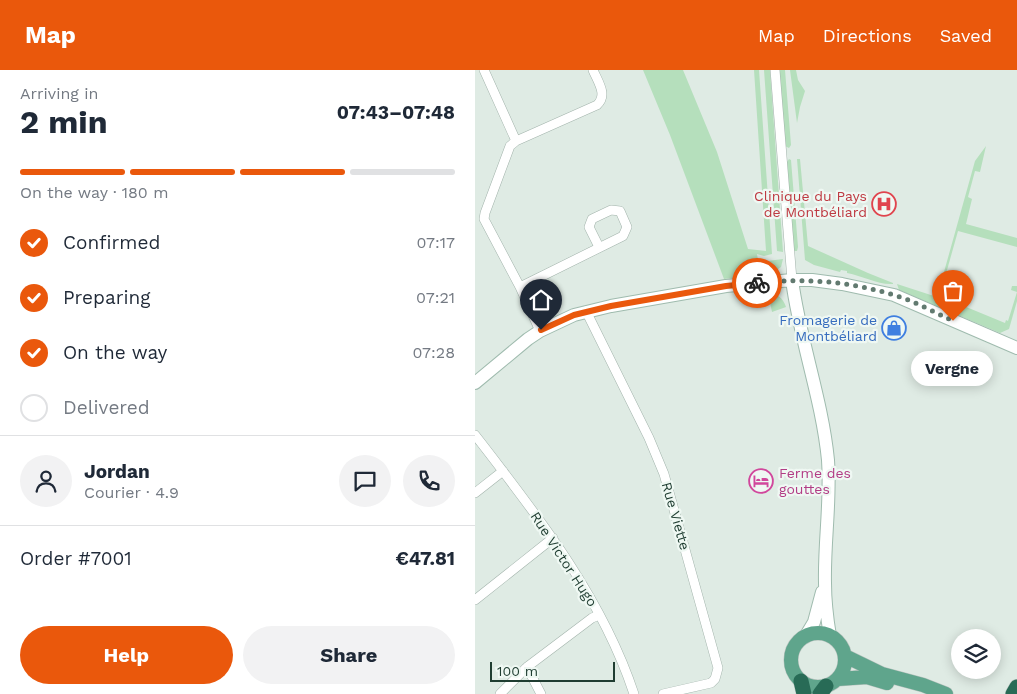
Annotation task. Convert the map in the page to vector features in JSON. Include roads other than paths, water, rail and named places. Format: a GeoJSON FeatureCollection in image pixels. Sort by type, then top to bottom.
{"type":"FeatureCollection","features":[{"type":"Feature","properties":{"kind":"main road"},"geometry":{"type":"LineString","coordinates":[[792,280],[795,306],[821,412],[828,461],[829,514],[825,583],[830,636]]}},
{"type":"Feature","properties":{"kind":"main road"},"geometry":{"type":"LineString","coordinates":[[475,383],[541,330],[574,315],[611,306],[726,286],[792,280],[812,280],[842,284],[894,295],[1017,348]]}},
{"type":"Feature","properties":{"kind":"main road"},"geometry":{"type":"LineString","coordinates":[[805,637],[814,622],[825,583]]}},
{"type":"Feature","properties":{"kind":"main road"},"geometry":{"type":"LineString","coordinates":[[828,686],[845,664],[842,648],[830,636],[813,634],[805,637],[798,642],[792,658],[795,674],[803,687],[808,685],[816,687],[828,686],[867,677],[920,694]]}},
{"type":"Feature","properties":{"kind":"main road"},"geometry":{"type":"LineString","coordinates":[[845,656],[882,674],[923,685],[946,694]]}},
{"type":"Feature","properties":{"kind":"street"},"geometry":{"type":"LineString","coordinates":[[485,70],[516,141]]}},
{"type":"Feature","properties":{"kind":"street"},"geometry":{"type":"LineString","coordinates":[[541,330],[484,219],[485,213],[510,146],[516,141],[597,105],[602,101],[603,93],[593,70]]}},
{"type":"Feature","properties":{"kind":"street"},"geometry":{"type":"LineString","coordinates":[[775,70],[792,280]]}},
{"type":"Feature","properties":{"kind":"street"},"geometry":{"type":"LineString","coordinates":[[520,286],[623,236],[627,227],[620,211],[611,210],[592,219],[589,227],[599,247]]}},
{"type":"Feature","properties":{"kind":"street","name":"Rue Viette"},"geometry":{"type":"LineString","coordinates":[[586,312],[649,438],[663,474],[718,668],[715,679],[711,683],[663,694]]}},
{"type":"Feature","properties":{"kind":"street","name":"Rue Victor Hugo"},"geometry":{"type":"LineString","coordinates":[[475,435],[553,538],[573,570],[599,615],[627,674],[634,694]]}},
{"type":"Feature","properties":{"kind":"street"},"geometry":{"type":"LineString","coordinates":[[475,493],[503,471]]}},
{"type":"Feature","properties":{"kind":"street"},"geometry":{"type":"LineString","coordinates":[[475,600],[553,538]]}},
{"type":"Feature","properties":{"kind":"street"},"geometry":{"type":"LineString","coordinates":[[500,694],[527,666],[599,615]]}},
{"type":"Feature","properties":{"kind":"street"},"geometry":{"type":"LineString","coordinates":[[527,666],[541,694]]}},
{"type":"Feature","properties":{"kind":"place","name":"Clinique du Pays de Montbéliard"},"geometry":{"type":"Point","coordinates":[884,204]}},
{"type":"Feature","properties":{"kind":"place","name":"Vergne"},"geometry":{"type":"Point","coordinates":[953,321]}},
{"type":"Feature","properties":{"kind":"place","name":"Fromagerie de Montbéliard"},"geometry":{"type":"Point","coordinates":[894,328]}},
{"type":"Feature","properties":{"kind":"place","name":"Ferme des gouttes"},"geometry":{"type":"Point","coordinates":[761,481]}}]}
